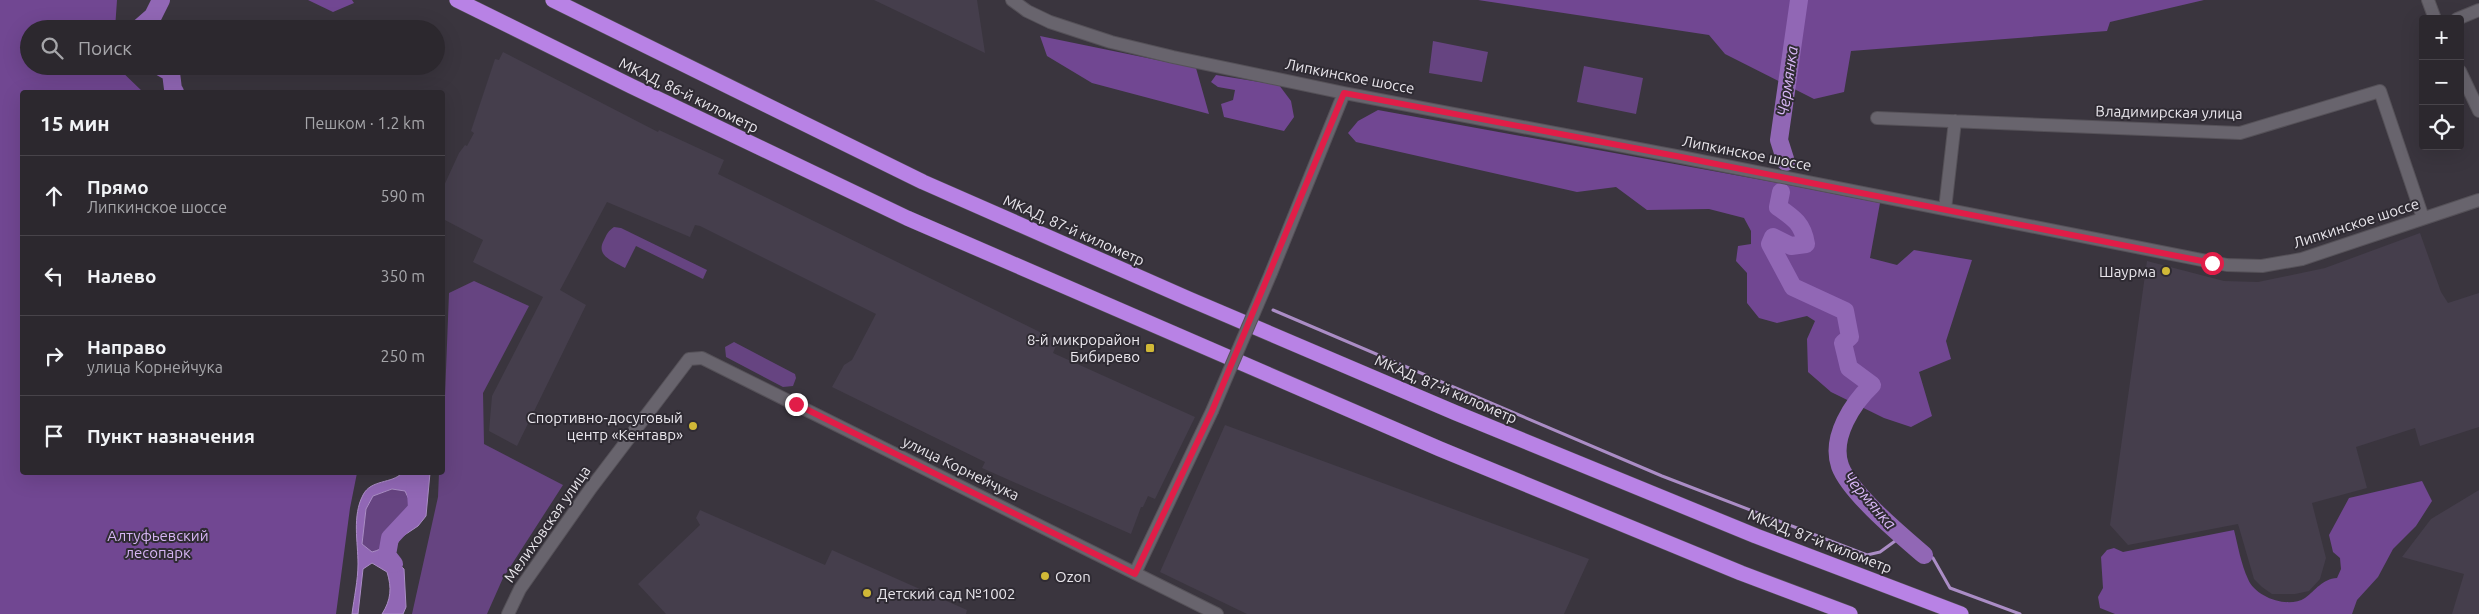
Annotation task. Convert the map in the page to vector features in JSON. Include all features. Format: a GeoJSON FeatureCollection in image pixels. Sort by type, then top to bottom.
{"type":"FeatureCollection","features":[{"type":"Feature","properties":{"kind":"highway","name":"МКАД, 86-й километр"},"geometry":{"type":"LineString","coordinates":[[457,0],[630,86],[907,218],[1440,449],[1742,573],[1850,614]]}},
{"type":"Feature","properties":{"kind":"highway","name":"МКАД, 86-й километр"},"geometry":{"type":"LineString","coordinates":[[553,0],[923,182]]}},
{"type":"Feature","properties":{"kind":"highway","name":"МКАД, 87-й километр"},"geometry":{"type":"LineString","coordinates":[[923,182],[1456,413],[1756,536],[1961,614]]}},
{"type":"Feature","properties":{"kind":"street","name":"Липкинское шоссе"},"geometry":{"type":"LineString","coordinates":[[1012,0],[1027,11],[1050,22],[1111,42],[1344,93],[1945,209],[2212,263],[2253,266],[2302,259],[2479,200]]}},
{"type":"Feature","properties":{"kind":"street"},"geometry":{"type":"LineString","coordinates":[[2428,0],[2434,15]]}},
{"type":"Feature","properties":{"kind":"street"},"geometry":{"type":"LineString","coordinates":[[2464,16],[2479,10]]}},
{"type":"Feature","properties":{"kind":"street"},"geometry":{"type":"LineString","coordinates":[[2464,80],[2479,111]]}},
{"type":"Feature","properties":{"kind":"street","name":"Владимирская улица"},"geometry":{"type":"LineString","coordinates":[[1877,118],[2240,133],[2380,91],[2423,218]]}},
{"type":"Feature","properties":{"kind":"street"},"geometry":{"type":"LineString","coordinates":[[1135,574],[1212,411],[1271,273],[1344,93]]}},
{"type":"Feature","properties":{"kind":"street"},"geometry":{"type":"LineString","coordinates":[[1945,209],[1954,121]]}},
{"type":"Feature","properties":{"kind":"street","name":"улица Корнейчука"},"geometry":{"type":"LineString","coordinates":[[689,359],[702,358],[1216,614]]}},
{"type":"Feature","properties":{"kind":"street","name":"Мелиховская улица"},"geometry":{"type":"LineString","coordinates":[[508,614],[520,589],[592,488],[689,359]]}},
{"type":"Feature","properties":{"kind":"shaded area"},"geometry":{"type":"Polygon","coordinates":[[[874,0],[977,0],[985,53],[874,0]]]}},
{"type":"Feature","properties":{"kind":"shaded area"},"geometry":{"type":"Polygon","coordinates":[[[1433,41],[1488,52],[1482,82],[1429,73],[1433,41]]]}},
{"type":"Feature","properties":{"kind":"shaded area"},"geometry":{"type":"Polygon","coordinates":[[[503,52],[658,132],[659,130],[724,160],[718,174],[1058,341],[1053,353],[1195,417],[1155,499],[1148,496],[1143,507],[1141,507],[1131,534],[982,468],[985,462],[832,387],[844,365],[852,360],[876,314],[700,226],[695,225],[690,237],[607,202],[560,290],[586,305],[517,446],[489,431],[492,396],[543,297],[473,262],[483,240],[445,220],[445,183],[459,153],[465,145],[467,146],[474,133],[471,131],[495,59],[499,60],[503,52]]]}},
{"type":"Feature","properties":{"kind":"shaded area"},"geometry":{"type":"Polygon","coordinates":[[[1584,66],[1643,78],[1636,114],[1577,102],[1584,66]]]}},
{"type":"Feature","properties":{"kind":"shaded area"},"geometry":{"type":"Polygon","coordinates":[[[614,227],[621,228],[707,270],[703,279],[636,246],[625,268],[611,260],[604,254],[602,246],[608,233],[614,227]]]}},
{"type":"Feature","properties":{"kind":"shaded area"},"geometry":{"type":"Polygon","coordinates":[[[2420,233],[2441,292],[2448,303],[2479,293],[2479,427],[2420,446],[2415,428],[2356,447],[2367,488],[2312,503],[2326,558],[2320,579],[2309,591],[2295,594],[2272,594],[2262,587],[2254,579],[2238,524],[2128,545],[2110,525],[2147,261],[2224,281],[2258,282],[2325,268],[2420,233]]]}},
{"type":"Feature","properties":{"kind":"shaded area"},"geometry":{"type":"Polygon","coordinates":[[[474,281],[529,306],[483,393],[484,444],[563,485],[503,578],[487,614],[412,614],[438,497],[439,475],[445,475],[445,395],[449,293],[474,281]]]}},
{"type":"Feature","properties":{"kind":"shaded area"},"geometry":{"type":"Polygon","coordinates":[[[734,342],[795,374],[796,378],[793,386],[783,387],[726,357],[725,347],[734,342]]]}},
{"type":"Feature","properties":{"kind":"shaded area"},"geometry":{"type":"Polygon","coordinates":[[[1225,425],[1589,559],[1564,614],[1247,614],[1160,572],[1225,425]]]}},
{"type":"Feature","properties":{"kind":"shaded area"},"geometry":{"type":"Polygon","coordinates":[[[399,475],[430,475],[426,516],[418,526],[400,538],[393,553],[396,562],[404,569],[406,607],[403,614],[382,614],[389,599],[389,578],[387,572],[372,563],[363,569],[358,614],[352,614],[358,570],[356,529],[360,503],[363,495],[371,486],[399,475]],[[392,489],[373,496],[366,509],[362,544],[372,552],[387,545],[398,535],[412,506],[405,491],[392,489]]]}},
{"type":"Feature","properties":{"kind":"shaded area"},"geometry":{"type":"Polygon","coordinates":[[[393,489],[405,491],[412,506],[398,535],[387,545],[372,552],[362,544],[366,509],[373,496],[393,489]]]}},
{"type":"Feature","properties":{"kind":"shaded area"},"geometry":{"type":"Polygon","coordinates":[[[2479,490],[2479,614],[2452,614],[2464,574],[2402,557],[2431,519],[2479,490]]]}},
{"type":"Feature","properties":{"kind":"shaded area"},"geometry":{"type":"Polygon","coordinates":[[[700,510],[825,565],[832,550],[967,610],[966,614],[666,614],[638,584],[700,525],[696,518],[700,510]]]}},
{"type":"Feature","properties":{"kind":"green space","name":"Алтуфьевский лесопарк"},"geometry":{"type":"Polygon","coordinates":[[[0,0],[117,0],[116,20],[20,20],[20,75],[125,75],[141,90],[20,90],[20,475],[357,475],[350,508],[336,614],[0,614],[0,0]]]}},
{"type":"Feature","properties":{"kind":"green space"},"geometry":{"type":"Polygon","coordinates":[[[308,0],[352,0],[354,3],[333,12],[308,0]]]}},
{"type":"Feature","properties":{"kind":"green space"},"geometry":{"type":"Polygon","coordinates":[[[1478,0],[2204,0],[2110,22],[2107,31],[1851,51],[1844,92],[1814,99],[1725,54],[1709,35],[1478,0]]]}},
{"type":"Feature","properties":{"kind":"green space"},"geometry":{"type":"Polygon","coordinates":[[[1040,36],[1196,68],[1209,114],[1092,83],[1047,56],[1040,36]]]}},
{"type":"Feature","properties":{"kind":"green space"},"geometry":{"type":"Polygon","coordinates":[[[1216,75],[1279,85],[1291,101],[1294,117],[1284,131],[1224,117],[1221,104],[1233,100],[1235,90],[1218,87],[1211,82],[1216,75]]]}},
{"type":"Feature","properties":{"kind":"green space"},"geometry":{"type":"Polygon","coordinates":[[[1378,110],[1880,203],[1870,258],[1897,265],[1914,250],[1972,260],[1946,341],[1951,359],[1919,372],[1932,416],[1911,427],[1884,418],[1831,392],[1808,372],[1807,339],[1815,321],[1807,316],[1777,323],[1759,318],[1747,303],[1747,273],[1736,261],[1738,246],[1751,244],[1751,231],[1744,218],[1709,209],[1647,210],[1616,187],[1577,192],[1356,142],[1348,133],[1358,121],[1378,110]]]}},
{"type":"Feature","properties":{"kind":"green space"},"geometry":{"type":"Polygon","coordinates":[[[2422,481],[2432,501],[2416,526],[2393,549],[2378,577],[2357,600],[2352,614],[2115,614],[2100,608],[2098,597],[2103,588],[2101,557],[2107,550],[2114,548],[2123,552],[2234,530],[2243,567],[2248,579],[2257,591],[2281,602],[2298,601],[2305,598],[2327,580],[2337,578],[2341,569],[2340,558],[2333,552],[2329,535],[2349,498],[2422,481]]]}},
{"type":"Feature","properties":{"kind":"waterway"},"geometry":{"type":"LineString","coordinates":[[148,20],[153,16],[161,0]]}},
{"type":"Feature","properties":{"kind":"waterway","name":"Чермянка"},"geometry":{"type":"LineString","coordinates":[[1786,162],[1779,140],[1799,0]]}},
{"type":"Feature","properties":{"kind":"waterway"},"geometry":{"type":"LineString","coordinates":[[171,75],[174,90]]}},
{"type":"Feature","properties":{"kind":"waterway","name":"Чермянка"},"geometry":{"type":"LineString","coordinates":[[1781,192],[1778,207],[1797,222],[1803,231],[1806,244],[1791,246],[1773,237],[1770,244],[1793,287],[1845,311],[1850,337],[1843,343],[1849,368],[1872,385],[1858,401],[1845,421],[1838,444],[1840,466],[1854,489],[1865,501],[1890,526],[1924,555]]}},
{"type":"Feature","properties":{"kind":"waterway"},"geometry":{"type":"LineString","coordinates":[[1273,310],[1662,476],[1867,555],[1880,552],[1902,536]]}},
{"type":"Feature","properties":{"kind":"waterway"},"geometry":{"type":"LineString","coordinates":[[394,564],[387,555],[390,538],[417,509],[415,475]]}},
{"type":"Feature","properties":{"kind":"waterway"},"geometry":{"type":"LineString","coordinates":[[1924,555],[1933,558],[1950,588],[2020,614]]}},
{"type":"Feature","properties":{"kind":"place","name":"Шаурма"},"geometry":{"type":"Point","coordinates":[2166,271]}},
{"type":"Feature","properties":{"kind":"place","name":"8-й микрорайон Бибирево"},"geometry":{"type":"Point","coordinates":[1150,348]}},
{"type":"Feature","properties":{"kind":"place","name":"Спортивно-досуговый центр «Кентавр»"},"geometry":{"type":"Point","coordinates":[693,426]}},
{"type":"Feature","properties":{"kind":"place","name":"Ozon"},"geometry":{"type":"Point","coordinates":[1045,576]}},
{"type":"Feature","properties":{"kind":"place","name":"Детский сад №1002"},"geometry":{"type":"Point","coordinates":[867,593]}},
{"type":"Feature","properties":{"kind":"route"},"geometry":{"type":"LineString","coordinates":[[796,404],[1135,574],[1212,411],[1344,93],[1676,156],[2212,263]]}}]}
